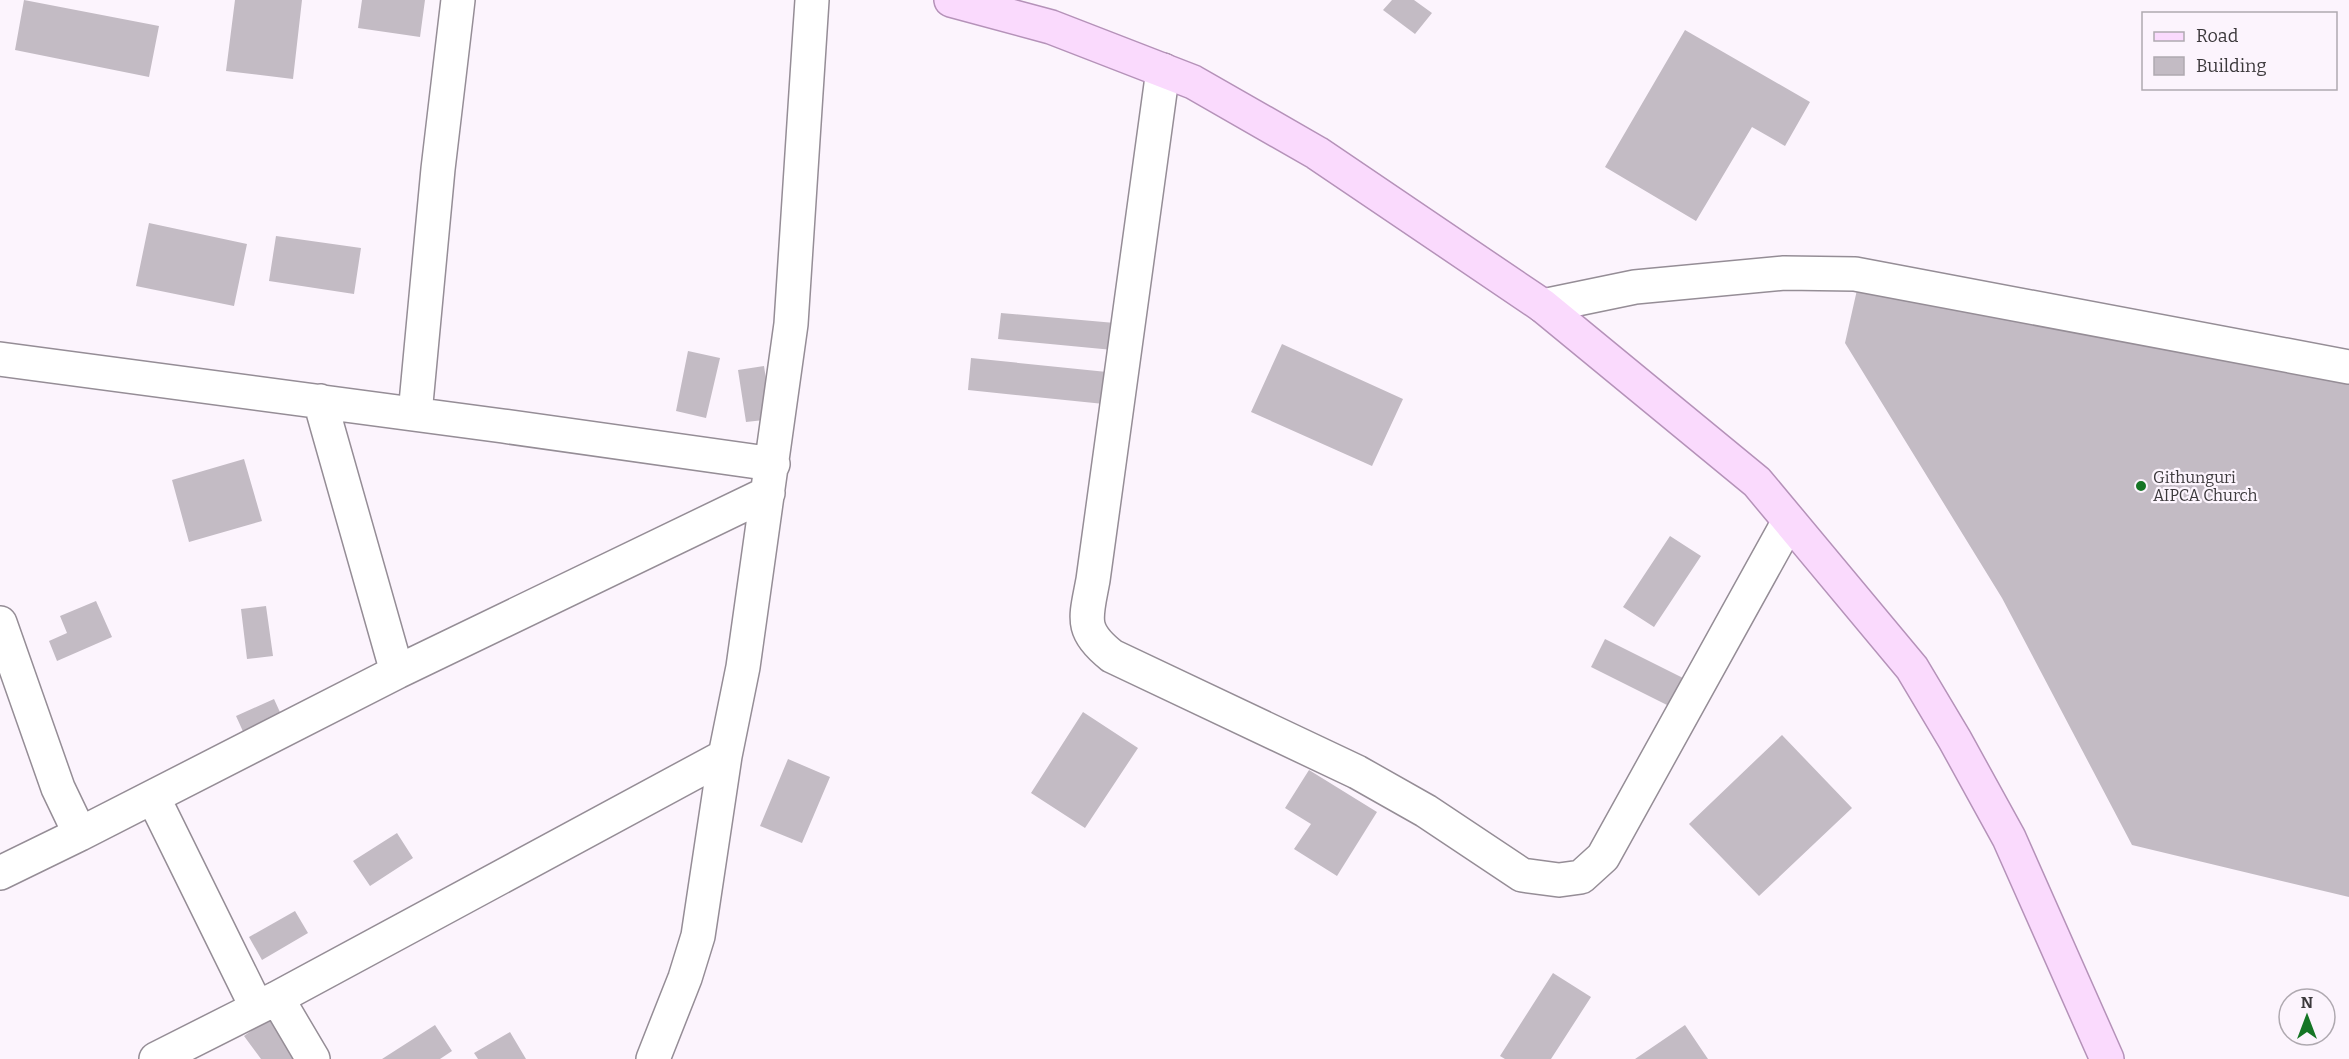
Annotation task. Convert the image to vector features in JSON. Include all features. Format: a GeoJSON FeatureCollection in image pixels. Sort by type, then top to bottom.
{"type":"FeatureCollection","features":[{"type":"Feature","properties":{"kind":"main road"},"geometry":{"type":"LineString","coordinates":[[951,0],[1051,27],[1193,82],[1317,153],[1543,306],[1757,482],[1912,668],[1956,740],[2009,838],[2107,1059]]}},
{"type":"Feature","properties":{"kind":"street"},"geometry":{"type":"LineString","coordinates":[[415,414],[438,169],[458,0]]}},
{"type":"Feature","properties":{"kind":"street"},"geometry":{"type":"LineString","coordinates":[[653,1059],[685,978],[698,936],[725,756],[743,668],[791,324],[812,0]]}},
{"type":"Feature","properties":{"kind":"street"},"geometry":{"type":"LineString","coordinates":[[1163,70],[1087,614],[1089,633],[1096,644],[1112,656],[1357,772],[1426,811],[1522,875],[1559,880],[1581,877],[1603,857],[1789,521]]}},
{"type":"Feature","properties":{"kind":"street"},"geometry":{"type":"LineString","coordinates":[[1543,306],[1646,286],[1784,273],[1856,274],[2349,367]]}},
{"type":"Feature","properties":{"kind":"street"},"geometry":{"type":"LineString","coordinates":[[0,359],[415,414],[770,479]]}},
{"type":"Feature","properties":{"kind":"street"},"geometry":{"type":"LineString","coordinates":[[320,402],[397,672]]}},
{"type":"Feature","properties":{"kind":"street"},"geometry":{"type":"LineString","coordinates":[[0,873],[153,797],[770,479]]}},
{"type":"Feature","properties":{"kind":"street"},"geometry":{"type":"LineString","coordinates":[[0,623],[58,788],[80,834]]}},
{"type":"Feature","properties":{"kind":"street"},"geometry":{"type":"LineString","coordinates":[[156,1059],[267,1003],[725,756]]}},
{"type":"Feature","properties":{"kind":"street"},"geometry":{"type":"LineString","coordinates":[[153,797],[267,1003],[313,1059]]}},
{"type":"Feature","properties":{"kind":"building"},"geometry":{"type":"Polygon","coordinates":[[[24,0],[159,26],[149,77],[15,50],[24,0]]]}},
{"type":"Feature","properties":{"kind":"building"},"geometry":{"type":"Polygon","coordinates":[[[235,0],[302,0],[293,79],[226,71],[235,0]]]}},
{"type":"Feature","properties":{"kind":"building"},"geometry":{"type":"Polygon","coordinates":[[[362,0],[425,0],[420,37],[358,28],[362,0]]]}},
{"type":"Feature","properties":{"kind":"building"},"geometry":{"type":"Polygon","coordinates":[[[1392,0],[1414,0],[1432,13],[1415,34],[1383,10],[1392,0]]]}},
{"type":"Feature","properties":{"kind":"building"},"geometry":{"type":"Polygon","coordinates":[[[1685,30],[1810,102],[1785,146],[1752,127],[1696,221],[1605,167],[1685,30]]]}},
{"type":"Feature","properties":{"kind":"building"},"geometry":{"type":"Polygon","coordinates":[[[149,223],[247,244],[234,306],[136,286],[149,223]]]}},
{"type":"Feature","properties":{"kind":"building"},"geometry":{"type":"Polygon","coordinates":[[[276,236],[361,248],[354,294],[269,281],[276,236]]]}},
{"type":"Feature","properties":{"kind":"building","name":"Githunguri AIPCA Church"},"geometry":{"type":"Polygon","coordinates":[[[1859,281],[2349,373],[2349,897],[2132,845],[2002,598],[1845,343],[1859,281]]]}},
{"type":"Feature","properties":{"kind":"building"},"geometry":{"type":"Polygon","coordinates":[[[1001,313],[1115,323],[1113,350],[998,339],[1001,313]]]}},
{"type":"Feature","properties":{"kind":"building"},"geometry":{"type":"Polygon","coordinates":[[[1282,344],[1403,399],[1372,466],[1251,412],[1282,344]]]}},
{"type":"Feature","properties":{"kind":"building"},"geometry":{"type":"Polygon","coordinates":[[[688,351],[720,358],[706,418],[676,411],[688,351]]]}},
{"type":"Feature","properties":{"kind":"building"},"geometry":{"type":"Polygon","coordinates":[[[971,358],[1107,372],[1104,404],[968,390],[971,358]]]}},
{"type":"Feature","properties":{"kind":"building"},"geometry":{"type":"Polygon","coordinates":[[[764,366],[772,419],[746,422],[738,370],[764,366]]]}},
{"type":"Feature","properties":{"kind":"building"},"geometry":{"type":"Polygon","coordinates":[[[244,459],[262,521],[189,542],[172,480],[244,459]]]}},
{"type":"Feature","properties":{"kind":"building"},"geometry":{"type":"Polygon","coordinates":[[[1670,536],[1701,556],[1654,627],[1623,607],[1670,536]]]}},
{"type":"Feature","properties":{"kind":"building"},"geometry":{"type":"Polygon","coordinates":[[[96,601],[112,637],[57,661],[49,641],[67,633],[60,616],[96,601]]]}},
{"type":"Feature","properties":{"kind":"building"},"geometry":{"type":"Polygon","coordinates":[[[266,606],[273,656],[247,659],[241,609],[266,606]]]}},
{"type":"Feature","properties":{"kind":"building"},"geometry":{"type":"Polygon","coordinates":[[[1605,639],[1687,680],[1673,708],[1591,667],[1605,639]]]}},
{"type":"Feature","properties":{"kind":"building"},"geometry":{"type":"Polygon","coordinates":[[[274,699],[284,721],[246,738],[236,716],[274,699]]]}},
{"type":"Feature","properties":{"kind":"building"},"geometry":{"type":"Polygon","coordinates":[[[1083,712],[1138,748],[1085,828],[1031,793],[1083,712]]]}},
{"type":"Feature","properties":{"kind":"building"},"geometry":{"type":"Polygon","coordinates":[[[1782,735],[1852,808],[1759,896],[1689,824],[1782,735]]]}},
{"type":"Feature","properties":{"kind":"building"},"geometry":{"type":"Polygon","coordinates":[[[788,759],[830,777],[802,843],[760,826],[788,759]]]}},
{"type":"Feature","properties":{"kind":"building"},"geometry":{"type":"Polygon","coordinates":[[[1309,770],[1377,812],[1337,876],[1294,849],[1311,824],[1285,808],[1309,770]]]}},
{"type":"Feature","properties":{"kind":"building"},"geometry":{"type":"Polygon","coordinates":[[[397,833],[413,858],[370,886],[353,861],[397,833]]]}},
{"type":"Feature","properties":{"kind":"building"},"geometry":{"type":"Polygon","coordinates":[[[295,911],[308,933],[262,960],[249,937],[295,911]]]}},
{"type":"Feature","properties":{"kind":"building"},"geometry":{"type":"Polygon","coordinates":[[[1553,973],[1591,997],[1551,1059],[1505,1059],[1500,1056],[1553,973]]]}},
{"type":"Feature","properties":{"kind":"building"},"geometry":{"type":"Polygon","coordinates":[[[274,1015],[305,1059],[261,1059],[244,1036],[274,1015]]]}},
{"type":"Feature","properties":{"kind":"building"},"geometry":{"type":"Polygon","coordinates":[[[435,1025],[452,1051],[440,1059],[382,1059],[435,1025]]]}},
{"type":"Feature","properties":{"kind":"building"},"geometry":{"type":"Polygon","coordinates":[[[1685,1025],[1708,1059],[1635,1059],[1685,1025]]]}},
{"type":"Feature","properties":{"kind":"building"},"geometry":{"type":"Polygon","coordinates":[[[510,1032],[526,1059],[478,1059],[474,1053],[510,1032]]]}},
{"type":"Feature","properties":{"kind":"place","name":"Githunguri AIPCA Church"},"geometry":{"type":"Point","coordinates":[2141,486]}}]}
